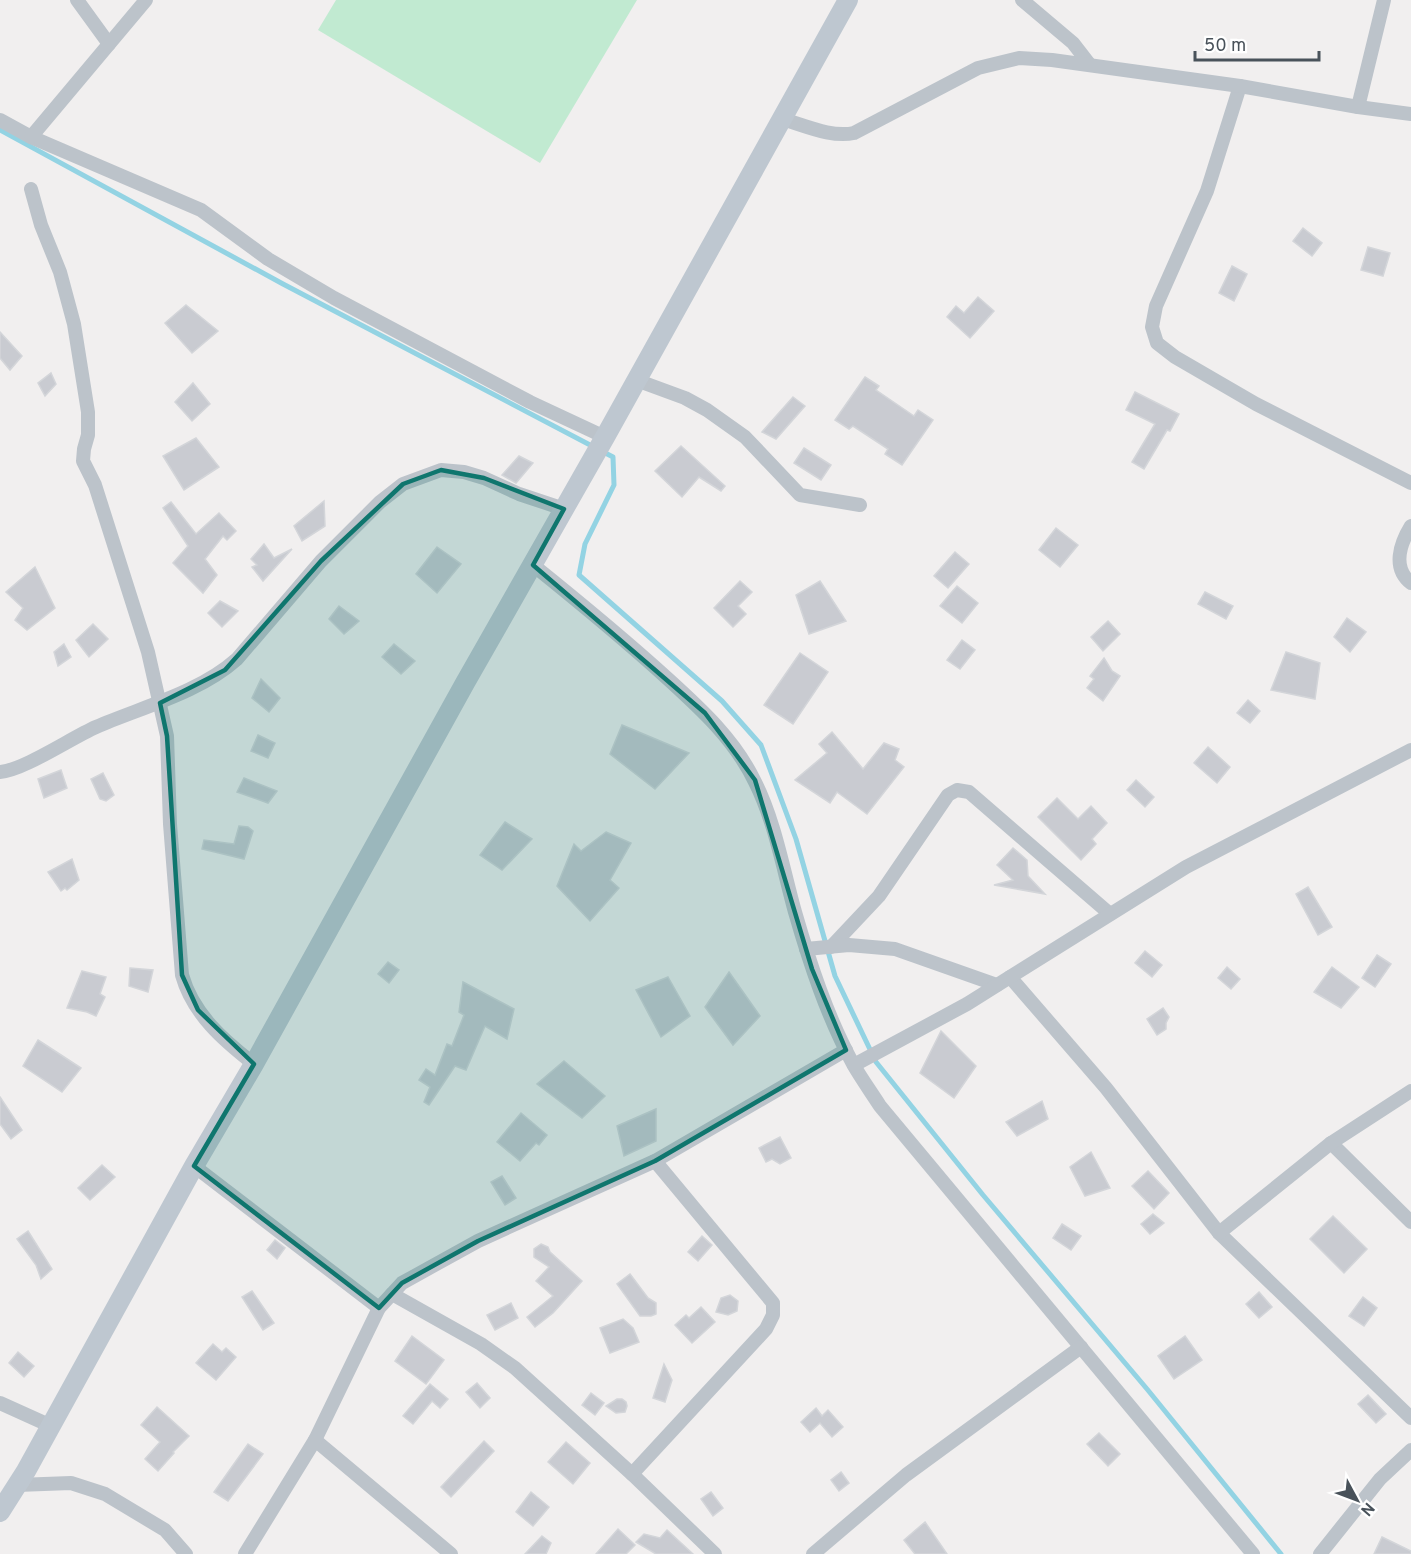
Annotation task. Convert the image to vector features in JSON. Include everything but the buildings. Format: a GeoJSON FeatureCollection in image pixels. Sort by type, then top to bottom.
{"type":"FeatureCollection","features":[{"type":"Feature","properties":{"kind":"main road"},"geometry":{"type":"LineString","coordinates":[[0,1512],[51,1426],[194,1166],[254,1064],[453,703],[533,565],[848,0]]}},
{"type":"Feature","properties":{"kind":"street"},"geometry":{"type":"LineString","coordinates":[[77,0],[109,44]]}},
{"type":"Feature","properties":{"kind":"street"},"geometry":{"type":"LineString","coordinates":[[31,137],[146,0]]}},
{"type":"Feature","properties":{"kind":"street"},"geometry":{"type":"LineString","coordinates":[[1022,0],[1073,43],[1090,65]]}},
{"type":"Feature","properties":{"kind":"street"},"geometry":{"type":"LineString","coordinates":[[1358,107],[1384,0]]}},
{"type":"Feature","properties":{"kind":"street"},"geometry":{"type":"LineString","coordinates":[[782,119],[844,135],[865,128],[978,68],[999,61],[1019,58],[1052,60],[1240,86],[1411,114]]}},
{"type":"Feature","properties":{"kind":"street"},"geometry":{"type":"LineString","coordinates":[[1240,86],[1207,191],[1156,306],[1152,327],[1157,343],[1174,357],[1256,404],[1411,483]]}},
{"type":"Feature","properties":{"kind":"street"},"geometry":{"type":"LineString","coordinates":[[0,120],[31,137],[201,210],[268,259],[334,298],[530,402],[605,436]]}},
{"type":"Feature","properties":{"kind":"street"},"geometry":{"type":"LineString","coordinates":[[31,189],[41,225],[60,272],[74,324],[88,412],[88,435],[83,461],[95,485],[145,641],[167,736],[170,824],[182,975],[188,994],[198,1010],[234,1048],[254,1064]]}},
{"type":"Feature","properties":{"kind":"street"},"geometry":{"type":"LineString","coordinates":[[636,380],[684,398],[708,410],[745,437],[800,495],[861,506]]}},
{"type":"Feature","properties":{"kind":"street"},"geometry":{"type":"LineString","coordinates":[[0,772],[27,762],[96,727],[160,703],[225,670],[321,561],[380,502],[403,484],[441,470],[464,472],[564,509]]}},
{"type":"Feature","properties":{"kind":"street"},"geometry":{"type":"LineString","coordinates":[[1411,526],[1403,539],[1399,555],[1400,569],[1411,583]]}},
{"type":"Feature","properties":{"kind":"street"},"geometry":{"type":"LineString","coordinates":[[533,565],[622,637],[705,713],[734,748],[755,780],[767,808],[806,949],[832,1020],[854,1065],[880,1106],[1253,1554]]}},
{"type":"Feature","properties":{"kind":"street"},"geometry":{"type":"LineString","coordinates":[[854,1065],[967,1004],[1186,867],[1411,750]]}},
{"type":"Feature","properties":{"kind":"street"},"geometry":{"type":"LineString","coordinates":[[831,947],[879,896],[948,795],[957,790],[969,792],[1110,914]]}},
{"type":"Feature","properties":{"kind":"street"},"geometry":{"type":"LineString","coordinates":[[806,949],[849,945],[895,949],[997,985]]}},
{"type":"Feature","properties":{"kind":"street"},"geometry":{"type":"LineString","coordinates":[[1010,977],[1106,1088],[1218,1233],[1411,1418]]}},
{"type":"Feature","properties":{"kind":"street"},"geometry":{"type":"LineString","coordinates":[[245,1554],[315,1440],[379,1308],[402,1283],[478,1241],[655,1161],[846,1050]]}},
{"type":"Feature","properties":{"kind":"street"},"geometry":{"type":"LineString","coordinates":[[1218,1233],[1331,1143],[1411,1091]]}},
{"type":"Feature","properties":{"kind":"street"},"geometry":{"type":"LineString","coordinates":[[1331,1143],[1411,1222]]}},
{"type":"Feature","properties":{"kind":"street"},"geometry":{"type":"LineString","coordinates":[[632,1474],[766,1329],[773,1315],[772,1304],[655,1161]]}},
{"type":"Feature","properties":{"kind":"street"},"geometry":{"type":"LineString","coordinates":[[194,1166],[379,1308]]}},
{"type":"Feature","properties":{"kind":"street"},"geometry":{"type":"LineString","coordinates":[[392,1294],[481,1344],[515,1368],[632,1474],[715,1554]]}},
{"type":"Feature","properties":{"kind":"street"},"geometry":{"type":"LineString","coordinates":[[813,1554],[906,1475],[1081,1347]]}},
{"type":"Feature","properties":{"kind":"street"},"geometry":{"type":"LineString","coordinates":[[0,1403],[51,1426]]}},
{"type":"Feature","properties":{"kind":"street"},"geometry":{"type":"LineString","coordinates":[[315,1440],[451,1554]]}},
{"type":"Feature","properties":{"kind":"street"},"geometry":{"type":"LineString","coordinates":[[1320,1554],[1380,1479],[1411,1450]]}},
{"type":"Feature","properties":{"kind":"street"},"geometry":{"type":"LineString","coordinates":[[17,1485],[71,1483],[105,1494],[165,1530],[186,1554]]}},
{"type":"Feature","properties":{"kind":"highlighted area"},"geometry":{"type":"Polygon","coordinates":[[[441,470],[484,478],[564,509],[533,565],[705,713],[755,780],[812,969],[846,1050],[655,1161],[478,1241],[402,1283],[379,1308],[194,1166],[254,1064],[198,1010],[182,975],[167,736],[160,703],[225,670],[321,561],[403,484],[441,470]]]}},
{"type":"Feature","properties":{"kind":"green space"},"geometry":{"type":"Polygon","coordinates":[[[336,0],[637,0],[540,163],[318,30],[336,0]]]}},
{"type":"Feature","properties":{"kind":"waterway"},"geometry":{"type":"LineString","coordinates":[[0,130],[283,284],[613,457],[614,485],[585,544],[579,575],[722,701],[761,745],[796,839],[835,976],[876,1062],[983,1195],[1147,1389],[1281,1554]]}}]}
